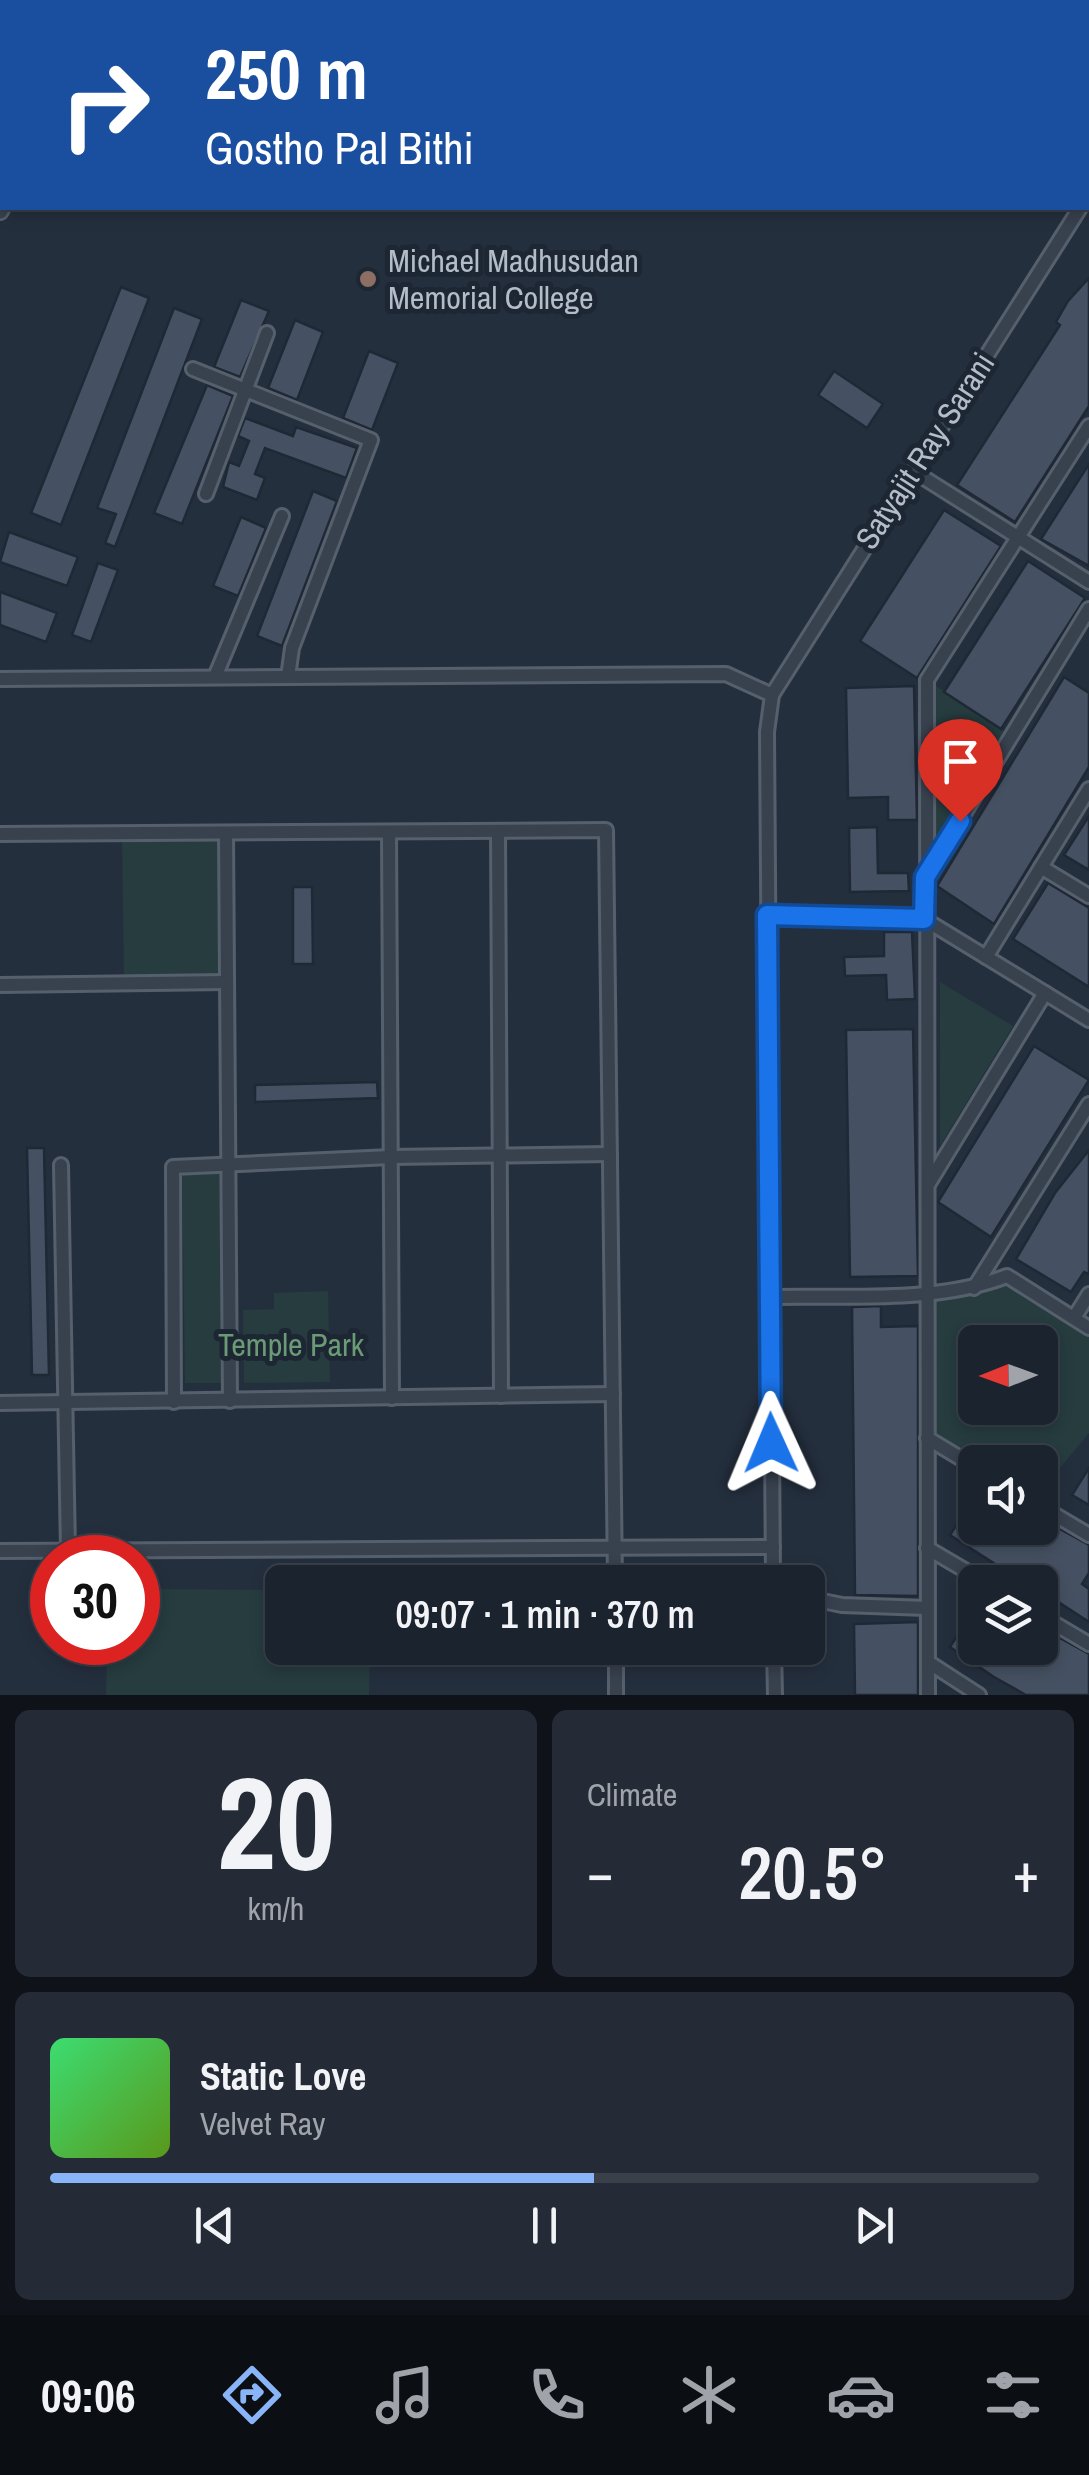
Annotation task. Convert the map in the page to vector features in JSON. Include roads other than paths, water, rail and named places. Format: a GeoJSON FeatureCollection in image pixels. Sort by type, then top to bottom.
{"type":"FeatureCollection","features":[{"type":"Feature","properties":{"kind":"street","name":"Satyajit Ray Sarani"},"geometry":{"type":"LineString","coordinates":[[772,696],[1079,210]]}},
{"type":"Feature","properties":{"kind":"street"},"geometry":{"type":"LineString","coordinates":[[206,494],[267,333]]}},
{"type":"Feature","properties":{"kind":"street"},"geometry":{"type":"LineString","coordinates":[[192,369],[371,440],[292,648],[288,677]]}},
{"type":"Feature","properties":{"kind":"street"},"geometry":{"type":"LineString","coordinates":[[928,1695],[924,919],[927,680],[1089,426]]}},
{"type":"Feature","properties":{"kind":"street"},"geometry":{"type":"LineString","coordinates":[[913,471],[1020,534],[1089,582]]}},
{"type":"Feature","properties":{"kind":"street"},"geometry":{"type":"LineString","coordinates":[[215,677],[282,516]]}},
{"type":"Feature","properties":{"kind":"street"},"geometry":{"type":"LineString","coordinates":[[925,877],[1089,609]]}},
{"type":"Feature","properties":{"kind":"street"},"geometry":{"type":"LineString","coordinates":[[0,680],[726,674],[772,696],[767,732],[767,915],[773,1565]]}},
{"type":"Feature","properties":{"kind":"street"},"geometry":{"type":"LineString","coordinates":[[986,957],[1089,789]]}},
{"type":"Feature","properties":{"kind":"street"},"geometry":{"type":"LineString","coordinates":[[0,834],[606,830],[614,1565]]}},
{"type":"Feature","properties":{"kind":"street"},"geometry":{"type":"LineString","coordinates":[[498,831],[501,1396]]}},
{"type":"Feature","properties":{"kind":"street"},"geometry":{"type":"LineString","coordinates":[[389,832],[392,1398]]}},
{"type":"Feature","properties":{"kind":"street"},"geometry":{"type":"LineString","coordinates":[[226,833],[230,1401]]}},
{"type":"Feature","properties":{"kind":"street"},"geometry":{"type":"LineString","coordinates":[[1041,866],[1089,896]]}},
{"type":"Feature","properties":{"kind":"street"},"geometry":{"type":"LineString","coordinates":[[767,915],[924,919],[1089,1020]]}},
{"type":"Feature","properties":{"kind":"street"},"geometry":{"type":"LineString","coordinates":[[0,985],[228,982]]}},
{"type":"Feature","properties":{"kind":"street"},"geometry":{"type":"LineString","coordinates":[[928,1184],[1045,993]]}},
{"type":"Feature","properties":{"kind":"street"},"geometry":{"type":"LineString","coordinates":[[974,1288],[1089,1104]]}},
{"type":"Feature","properties":{"kind":"street"},"geometry":{"type":"LineString","coordinates":[[174,1402],[172,1167],[391,1157],[610,1154]]}},
{"type":"Feature","properties":{"kind":"street"},"geometry":{"type":"LineString","coordinates":[[61,1164],[68,1535]]}},
{"type":"Feature","properties":{"kind":"street"},"geometry":{"type":"LineString","coordinates":[[769,1297],[974,1288],[1007,1276],[1089,1328]]}},
{"type":"Feature","properties":{"kind":"street"},"geometry":{"type":"LineString","coordinates":[[1074,1318],[1089,1294]]}},
{"type":"Feature","properties":{"kind":"street"},"geometry":{"type":"LineString","coordinates":[[0,1403],[613,1394]]}},
{"type":"Feature","properties":{"kind":"street"},"geometry":{"type":"LineString","coordinates":[[927,1438],[958,1457]]}},
{"type":"Feature","properties":{"kind":"street"},"geometry":{"type":"LineString","coordinates":[[1058,1517],[1089,1536]]}},
{"type":"Feature","properties":{"kind":"street"},"geometry":{"type":"LineString","coordinates":[[160,1550],[772,1547]]}},
{"type":"Feature","properties":{"kind":"street"},"geometry":{"type":"LineString","coordinates":[[927,1548],[958,1566]]}},
{"type":"Feature","properties":{"kind":"street"},"geometry":{"type":"LineString","coordinates":[[0,1552],[30,1552]]}},
{"type":"Feature","properties":{"kind":"street"},"geometry":{"type":"LineString","coordinates":[[825,1602],[927,1608]]}},
{"type":"Feature","properties":{"kind":"street"},"geometry":{"type":"LineString","coordinates":[[1058,1626],[1089,1644]]}},
{"type":"Feature","properties":{"kind":"street"},"geometry":{"type":"LineString","coordinates":[[928,1662],[980,1695]]}},
{"type":"Feature","properties":{"kind":"street"},"geometry":{"type":"LineString","coordinates":[[616,1665],[616,1695]]}},
{"type":"Feature","properties":{"kind":"street"},"geometry":{"type":"LineString","coordinates":[[774,1665],[775,1695]]}},
{"type":"Feature","properties":{"kind":"place","name":"Michael Madhusudan Memorial College"},"geometry":{"type":"Point","coordinates":[368,279]}},
{"type":"Feature","properties":{"kind":"park label","name":"Temple Park"},"geometry":{"type":"Point","coordinates":[291,1345]}}]}
